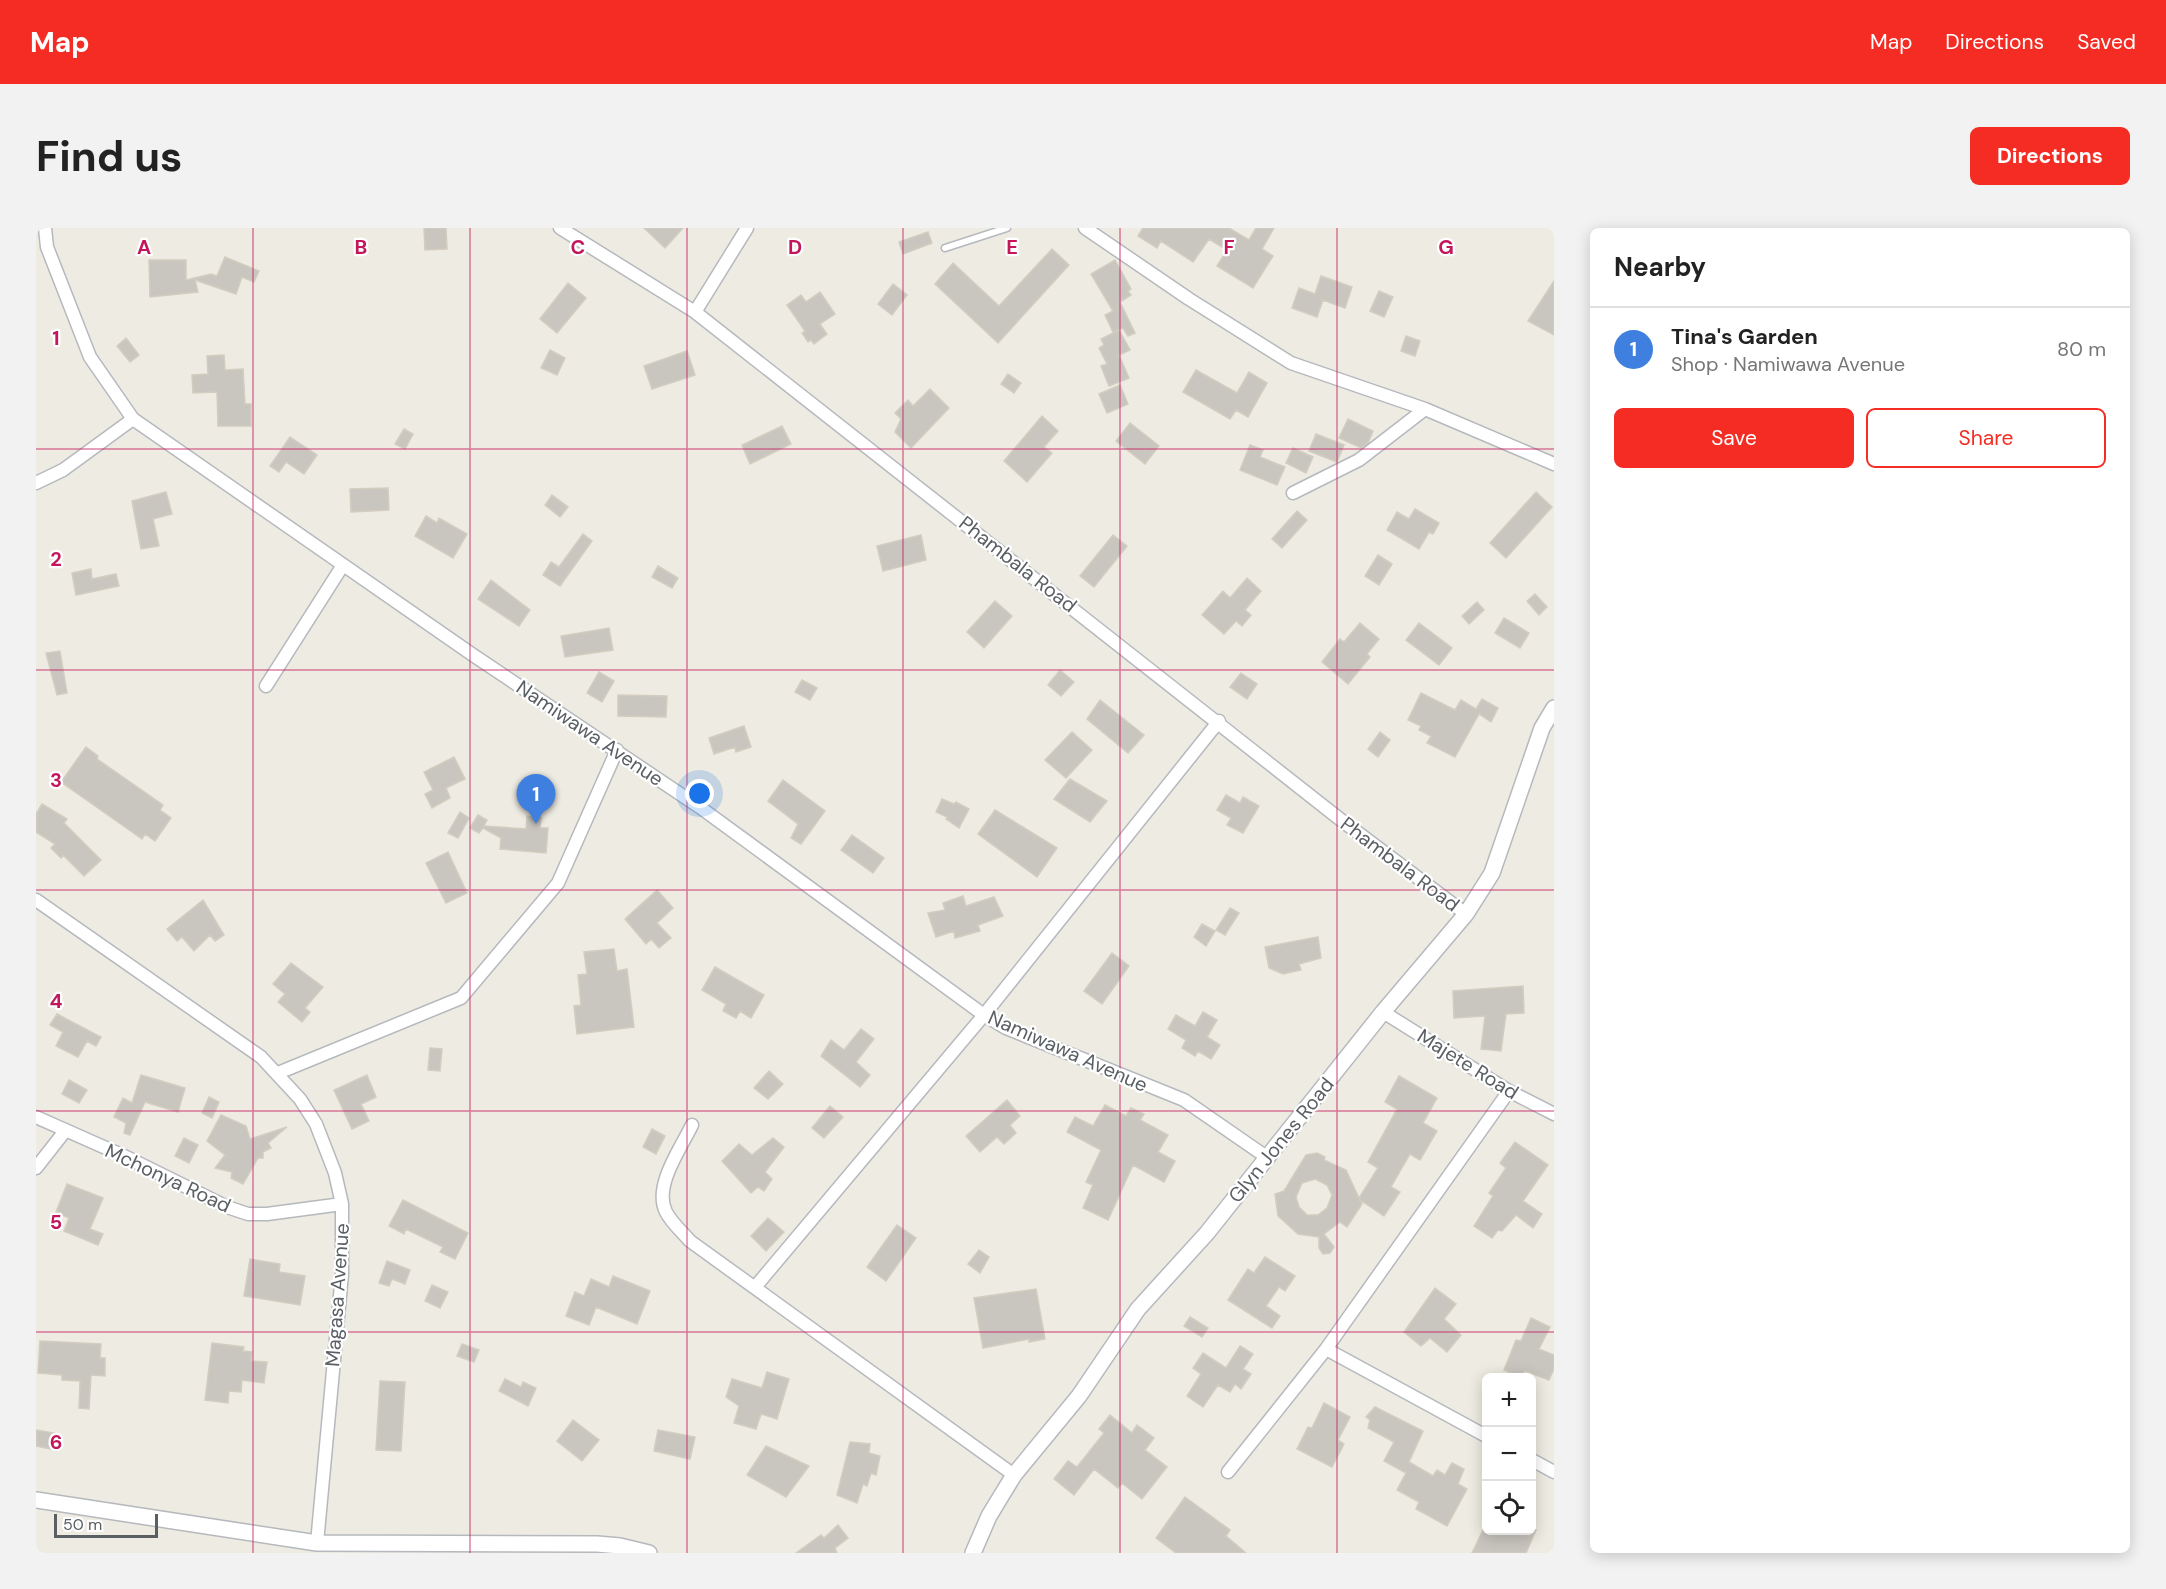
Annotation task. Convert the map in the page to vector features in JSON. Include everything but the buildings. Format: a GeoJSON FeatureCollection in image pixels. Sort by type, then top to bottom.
{"type":"FeatureCollection","features":[{"type":"Feature","properties":{"kind":"street","name":"Namiwawa Avenue"},"geometry":{"type":"LineString","coordinates":[[45,228],[47,247],[90,357],[133,419],[701,808],[984,1015],[1006,1028],[1184,1101],[1268,1158]]}},
{"type":"Feature","properties":{"kind":"street","name":"Phambala Road"},"geometry":{"type":"LineString","coordinates":[[560,228],[695,312],[1341,820],[1466,914]]}},
{"type":"Feature","properties":{"kind":"street"},"geometry":{"type":"LineString","coordinates":[[695,312],[747,228]]}},
{"type":"Feature","properties":{"kind":"street"},"geometry":{"type":"LineString","coordinates":[[1085,228],[1189,299],[1291,363],[1425,409],[1554,464]]}},
{"type":"Feature","properties":{"kind":"street"},"geometry":{"type":"LineString","coordinates":[[1293,493],[1359,460],[1425,409]]}},
{"type":"Feature","properties":{"kind":"street"},"geometry":{"type":"LineString","coordinates":[[36,483],[63,470],[133,419]]}},
{"type":"Feature","properties":{"kind":"street"},"geometry":{"type":"LineString","coordinates":[[266,686],[343,565]]}},
{"type":"Feature","properties":{"kind":"street","name":"Glyn Jones Road"},"geometry":{"type":"LineString","coordinates":[[973,1553],[989,1516],[1014,1475],[1078,1396],[1138,1309],[1207,1233],[1383,1012],[1466,914],[1492,873],[1542,728],[1554,708]]}},
{"type":"Feature","properties":{"kind":"street"},"geometry":{"type":"LineString","coordinates":[[756,1286],[984,1015],[1219,722]]}},
{"type":"Feature","properties":{"kind":"street"},"geometry":{"type":"LineString","coordinates":[[278,1073],[461,998],[558,883],[617,750]]}},
{"type":"Feature","properties":{"kind":"street","name":"Magasa Avenue"},"geometry":{"type":"LineString","coordinates":[[36,900],[261,1057],[300,1099],[316,1124],[335,1173],[342,1204],[342,1274],[317,1543]]}},
{"type":"Feature","properties":{"kind":"street","name":"Majete Road"},"geometry":{"type":"LineString","coordinates":[[1383,1012],[1509,1091],[1554,1114]]}},
{"type":"Feature","properties":{"kind":"street"},"geometry":{"type":"LineString","coordinates":[[1228,1472],[1326,1349],[1509,1091]]}},
{"type":"Feature","properties":{"kind":"street","name":"Mchonya Road"},"geometry":{"type":"LineString","coordinates":[[36,1117],[124,1156],[227,1207],[248,1214],[267,1214],[342,1204]]}},
{"type":"Feature","properties":{"kind":"street"},"geometry":{"type":"LineString","coordinates":[[692,1125],[667,1177],[663,1193],[665,1211],[690,1241],[731,1272],[756,1286],[1014,1475]]}},
{"type":"Feature","properties":{"kind":"street"},"geometry":{"type":"LineString","coordinates":[[36,1168],[65,1131]]}},
{"type":"Feature","properties":{"kind":"street"},"geometry":{"type":"LineString","coordinates":[[1326,1349],[1482,1434]]}},
{"type":"Feature","properties":{"kind":"street"},"geometry":{"type":"LineString","coordinates":[[1536,1462],[1554,1472]]}},
{"type":"Feature","properties":{"kind":"street"},"geometry":{"type":"LineString","coordinates":[[36,1500],[317,1543],[597,1544],[620,1546],[649,1553]]}},
{"type":"Feature","properties":{"kind":"lane"},"geometry":{"type":"LineString","coordinates":[[945,248],[1007,228]]}},
{"type":"Feature","properties":{"kind":"place","name":"Tina's Garden"},"geometry":{"type":"Point","coordinates":[536,824]}}]}
